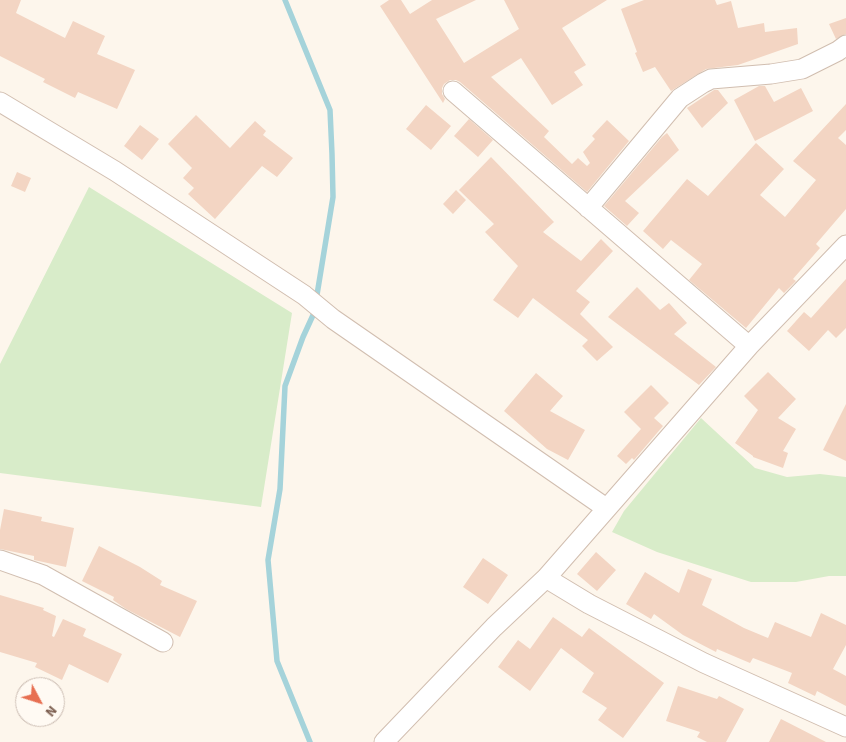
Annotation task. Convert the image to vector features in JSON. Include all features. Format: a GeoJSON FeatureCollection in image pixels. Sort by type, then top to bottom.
{"type":"FeatureCollection","features":[{"type":"Feature","properties":{"kind":"street"},"geometry":{"type":"LineString","coordinates":[[588,208],[680,98],[703,83],[711,79],[771,74],[802,69],[846,45]]}},
{"type":"Feature","properties":{"kind":"street"},"geometry":{"type":"LineString","coordinates":[[454,91],[749,346]]}},
{"type":"Feature","properties":{"kind":"street"},"geometry":{"type":"LineString","coordinates":[[0,102],[115,171],[304,295],[333,319],[606,508]]}},
{"type":"Feature","properties":{"kind":"street"},"geometry":{"type":"LineString","coordinates":[[384,742],[494,627],[546,578],[749,346],[846,245]]}},
{"type":"Feature","properties":{"kind":"street"},"geometry":{"type":"LineString","coordinates":[[0,560],[43,575],[163,642]]}},
{"type":"Feature","properties":{"kind":"street"},"geometry":{"type":"LineString","coordinates":[[546,578],[589,604],[704,663],[846,727]]}},
{"type":"Feature","properties":{"kind":"green space"},"geometry":{"type":"Polygon","coordinates":[[[89,187],[292,313],[261,507],[0,473],[0,364],[89,187]]]}},
{"type":"Feature","properties":{"kind":"green space"},"geometry":{"type":"Polygon","coordinates":[[[701,418],[755,468],[787,477],[820,474],[846,477],[846,576],[829,576],[796,582],[751,582],[657,552],[612,532],[624,511],[701,418]]]}},
{"type":"Feature","properties":{"kind":"building"},"geometry":{"type":"Polygon","coordinates":[[[0,0],[21,0],[16,13],[65,38],[73,21],[105,36],[97,54],[135,70],[117,109],[78,92],[75,98],[43,82],[45,79],[0,56],[0,0]]]}},
{"type":"Feature","properties":{"kind":"building"},"geometry":{"type":"Polygon","coordinates":[[[389,0],[401,0],[410,14],[432,0],[476,0],[436,19],[464,63],[519,29],[504,0],[607,0],[562,28],[586,65],[574,72],[583,85],[552,105],[521,58],[491,77],[549,131],[544,137],[572,164],[578,158],[587,166],[590,163],[583,152],[595,139],[592,136],[607,120],[629,141],[587,192],[460,82],[450,80],[444,84],[442,94],[445,99],[443,103],[380,6],[389,0]]]}},
{"type":"Feature","properties":{"kind":"building"},"geometry":{"type":"Polygon","coordinates":[[[644,0],[715,0],[717,5],[731,1],[738,28],[764,23],[765,32],[797,28],[798,44],[738,65],[706,69],[671,91],[655,67],[643,72],[621,9],[644,0]]]}},
{"type":"Feature","properties":{"kind":"building"},"geometry":{"type":"Polygon","coordinates":[[[846,18],[846,34],[836,39],[829,24],[846,18]]]}},
{"type":"Feature","properties":{"kind":"building"},"geometry":{"type":"Polygon","coordinates":[[[759,86],[765,86],[774,102],[801,88],[813,111],[755,141],[734,100],[759,86]]]}},
{"type":"Feature","properties":{"kind":"building"},"geometry":{"type":"Polygon","coordinates":[[[714,90],[718,90],[728,103],[702,128],[687,108],[714,90]]]}},
{"type":"Feature","properties":{"kind":"building"},"geometry":{"type":"Polygon","coordinates":[[[846,104],[846,130],[838,138],[846,145],[846,209],[816,244],[820,248],[793,279],[796,281],[784,293],[779,288],[746,328],[689,280],[702,264],[671,240],[663,249],[643,231],[687,179],[708,196],[756,143],[784,169],[760,195],[785,217],[816,180],[793,161],[846,104]]]}},
{"type":"Feature","properties":{"kind":"building"},"geometry":{"type":"Polygon","coordinates":[[[426,105],[451,126],[431,150],[406,129],[426,105]]]}},
{"type":"Feature","properties":{"kind":"building"},"geometry":{"type":"Polygon","coordinates":[[[196,115],[230,148],[255,121],[266,131],[263,135],[293,158],[277,177],[262,166],[215,219],[188,194],[194,188],[183,178],[192,168],[168,144],[196,115]]]}},
{"type":"Feature","properties":{"kind":"building"},"geometry":{"type":"Polygon","coordinates":[[[469,119],[493,140],[478,157],[454,136],[469,119]]]}},
{"type":"Feature","properties":{"kind":"building"},"geometry":{"type":"Polygon","coordinates":[[[140,125],[159,139],[142,160],[124,146],[140,125]]]}},
{"type":"Feature","properties":{"kind":"building"},"geometry":{"type":"Polygon","coordinates":[[[667,133],[679,150],[625,201],[639,213],[627,226],[604,206],[667,133]]]}},
{"type":"Feature","properties":{"kind":"building"},"geometry":{"type":"Polygon","coordinates":[[[491,157],[554,222],[543,232],[581,261],[601,239],[613,251],[576,291],[590,302],[580,314],[613,347],[597,361],[582,346],[588,340],[533,298],[518,318],[493,300],[518,266],[485,232],[494,224],[459,190],[491,157]]]}},
{"type":"Feature","properties":{"kind":"building"},"geometry":{"type":"Polygon","coordinates":[[[17,172],[31,178],[25,192],[11,186],[17,172]]]}},
{"type":"Feature","properties":{"kind":"building"},"geometry":{"type":"Polygon","coordinates":[[[456,190],[466,200],[453,214],[443,204],[456,190]]]}},
{"type":"Feature","properties":{"kind":"building"},"geometry":{"type":"Polygon","coordinates":[[[846,279],[846,328],[836,338],[828,330],[809,351],[787,331],[804,312],[811,318],[846,279]]]}},
{"type":"Feature","properties":{"kind":"building"},"geometry":{"type":"Polygon","coordinates":[[[637,287],[660,310],[669,303],[687,323],[674,334],[716,367],[699,385],[608,317],[637,287]]]}},
{"type":"Feature","properties":{"kind":"building"},"geometry":{"type":"Polygon","coordinates":[[[768,372],[796,399],[778,418],[796,429],[783,451],[788,453],[783,468],[753,457],[735,443],[758,410],[744,396],[768,372]]]}},
{"type":"Feature","properties":{"kind":"building"},"geometry":{"type":"Polygon","coordinates":[[[536,373],[563,396],[550,411],[585,430],[568,460],[547,449],[504,411],[536,373]]]}},
{"type":"Feature","properties":{"kind":"building"},"geometry":{"type":"Polygon","coordinates":[[[651,385],[669,403],[654,418],[663,426],[634,460],[632,458],[626,464],[617,456],[641,429],[624,412],[651,385]]]}},
{"type":"Feature","properties":{"kind":"building"},"geometry":{"type":"Polygon","coordinates":[[[846,404],[846,461],[823,450],[846,404]]]}},
{"type":"Feature","properties":{"kind":"building"},"geometry":{"type":"Polygon","coordinates":[[[4,509],[42,517],[41,521],[74,528],[66,567],[34,560],[34,556],[0,549],[0,530],[4,509]]]}},
{"type":"Feature","properties":{"kind":"building"},"geometry":{"type":"Polygon","coordinates":[[[99,546],[140,567],[162,581],[160,585],[197,601],[180,637],[126,609],[113,600],[114,597],[82,581],[99,546]]]}},
{"type":"Feature","properties":{"kind":"building"},"geometry":{"type":"Polygon","coordinates":[[[596,552],[616,570],[597,591],[577,574],[596,552]]]}},
{"type":"Feature","properties":{"kind":"building"},"geometry":{"type":"Polygon","coordinates":[[[483,558],[508,575],[488,604],[463,587],[483,558]]]}},
{"type":"Feature","properties":{"kind":"building"},"geometry":{"type":"Polygon","coordinates":[[[688,569],[712,579],[702,605],[744,628],[768,638],[775,622],[811,637],[821,613],[846,625],[846,645],[833,669],[846,676],[846,706],[817,691],[815,696],[788,683],[792,673],[753,658],[750,663],[717,649],[716,652],[683,635],[654,614],[651,619],[626,604],[645,572],[679,593],[688,569]]]}},
{"type":"Feature","properties":{"kind":"building"},"geometry":{"type":"Polygon","coordinates":[[[0,595],[44,608],[43,610],[56,616],[52,636],[54,637],[63,619],[86,629],[83,636],[122,654],[108,683],[69,664],[63,677],[56,677],[35,667],[37,663],[0,652],[0,595]]]}},
{"type":"Feature","properties":{"kind":"building"},"geometry":{"type":"Polygon","coordinates":[[[553,617],[582,637],[589,628],[664,683],[623,738],[598,720],[607,708],[582,692],[594,673],[561,648],[530,691],[498,667],[518,640],[530,649],[553,617]]]}},
{"type":"Feature","properties":{"kind":"building"},"geometry":{"type":"Polygon","coordinates":[[[678,686],[717,699],[719,696],[744,709],[726,742],[707,742],[697,737],[700,732],[666,721],[678,686]]]}},
{"type":"Feature","properties":{"kind":"building"},"geometry":{"type":"Polygon","coordinates":[[[781,719],[826,742],[769,742],[781,719]]]}},
{"type":"Feature","properties":{"kind":"waterway"},"geometry":{"type":"LineString","coordinates":[[285,0],[330,110],[332,154],[333,197],[314,313],[285,386],[280,489],[268,560],[277,661],[310,742]]}}]}
